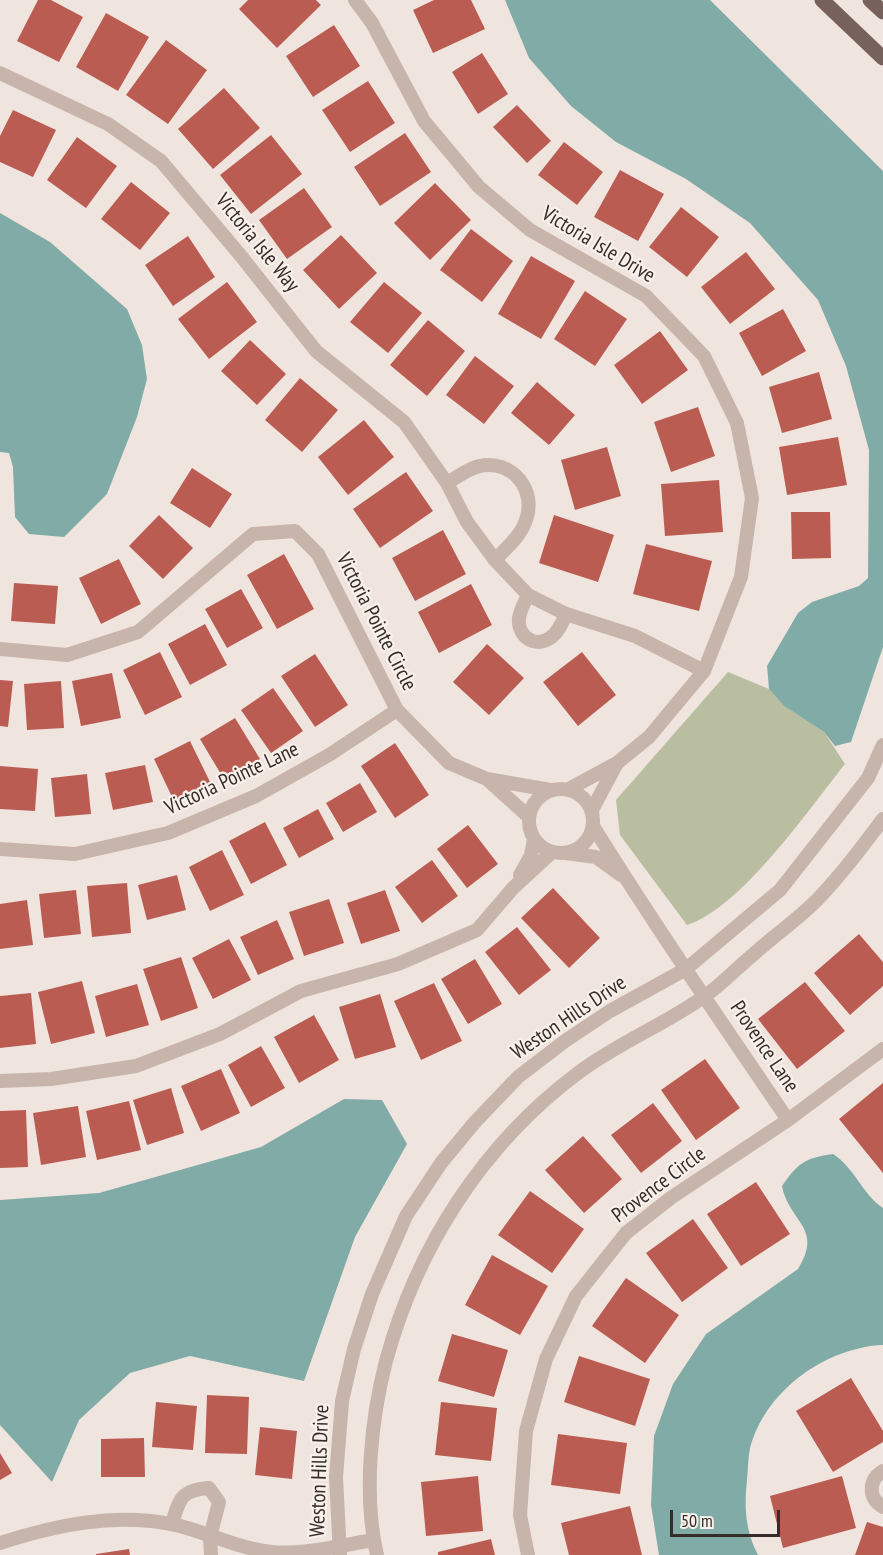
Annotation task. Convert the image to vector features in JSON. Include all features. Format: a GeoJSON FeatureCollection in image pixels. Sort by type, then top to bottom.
{"type":"FeatureCollection","features":[{"type":"Feature","properties":{"kind":"main road"},"geometry":{"type":"LineString","coordinates":[[822,0],[883,58]]}},
{"type":"Feature","properties":{"kind":"main road"},"geometry":{"type":"LineString","coordinates":[[870,0],[883,12]]}},
{"type":"Feature","properties":{"kind":"street","name":"Victoria Isle Drive"},"geometry":{"type":"LineString","coordinates":[[356,0],[372,23],[424,121],[479,187],[530,230],[646,296],[704,356],[737,423],[752,498],[741,578],[704,671],[649,737],[617,763],[569,789]]}},
{"type":"Feature","properties":{"kind":"street","name":"Victoria Isle Way"},"geometry":{"type":"LineString","coordinates":[[0,73],[108,124],[161,161],[241,256],[316,351],[404,422],[447,483],[467,522],[495,560],[528,595],[566,614],[635,636],[704,671]]}},
{"type":"Feature","properties":{"kind":"street"},"geometry":{"type":"LineString","coordinates":[[447,483],[478,466],[494,464],[507,469],[528,490],[530,504],[526,521],[517,537],[495,560]]}},
{"type":"Feature","properties":{"kind":"street","name":"Victoria Pointe Circle"},"geometry":{"type":"LineString","coordinates":[[0,650],[68,655],[138,632],[253,534],[295,531],[318,554],[398,710],[449,763],[487,779],[550,790]]}},
{"type":"Feature","properties":{"kind":"street"},"geometry":{"type":"LineString","coordinates":[[528,595],[519,616],[519,627],[530,641],[541,642],[550,638],[558,630],[566,614]]}},
{"type":"Feature","properties":{"kind":"street","name":"Victoria Pointe Lane"},"geometry":{"type":"LineString","coordinates":[[0,849],[75,854],[168,833],[256,796],[328,756],[398,710]]}},
{"type":"Feature","properties":{"kind":"street","name":"Weston Hills Drive"},"geometry":{"type":"LineString","coordinates":[[339,1551],[336,1477],[342,1401],[354,1349],[372,1294],[406,1216],[455,1147],[518,1077],[565,1041],[610,1011],[686,969],[780,890],[868,777],[883,746]]}},
{"type":"Feature","properties":{"kind":"street","name":"Victoria Isle Drive"},"geometry":{"type":"LineString","coordinates":[[592,810],[617,763]]}},
{"type":"Feature","properties":{"kind":"street","name":"Victoria Pointe Circle"},"geometry":{"type":"LineString","coordinates":[[487,779],[529,817]]}},
{"type":"Feature","properties":{"kind":"street"},"geometry":{"type":"LineString","coordinates":[[0,1081],[51,1079],[136,1066],[220,1034],[302,991],[398,964],[477,930],[513,888],[558,852],[576,850],[587,840],[593,826],[592,810],[583,796],[569,789],[550,790],[533,804],[529,817],[534,839],[531,855],[513,888]]}},
{"type":"Feature","properties":{"kind":"street"},"geometry":{"type":"LineString","coordinates":[[377,1555],[373,1540],[370,1454],[380,1386],[393,1337],[421,1265],[448,1212],[503,1140],[536,1108],[578,1073],[617,1047],[705,997],[816,901],[852,861],[883,819]]}},
{"type":"Feature","properties":{"kind":"street","name":"Provence Lane"},"geometry":{"type":"LineString","coordinates":[[593,826],[632,884],[658,930],[788,1120]]}},
{"type":"Feature","properties":{"kind":"street"},"geometry":{"type":"LineString","coordinates":[[534,839],[558,852],[596,857],[632,884]]}},
{"type":"Feature","properties":{"kind":"street","name":"Provence Circle"},"geometry":{"type":"LineString","coordinates":[[528,1555],[520,1515],[526,1431],[546,1359],[576,1296],[626,1233],[672,1197],[788,1120],[883,1050]]}},
{"type":"Feature","properties":{"kind":"street"},"geometry":{"type":"LineString","coordinates":[[883,1471],[875,1477],[871,1492],[874,1500],[883,1507]]}},
{"type":"Feature","properties":{"kind":"street"},"geometry":{"type":"LineString","coordinates":[[172,1524],[180,1499],[193,1489],[209,1488],[219,1502],[210,1537],[211,1555]]}},
{"type":"Feature","properties":{"kind":"street"},"geometry":{"type":"LineString","coordinates":[[0,1543],[33,1532],[91,1520],[172,1524],[242,1548],[275,1553],[339,1551],[373,1540]]}},
{"type":"Feature","properties":{"kind":"green space"},"geometry":{"type":"Polygon","coordinates":[[[728,672],[769,689],[784,706],[824,732],[845,764],[773,855],[751,878],[708,915],[687,925],[620,835],[616,800],[728,672]]]}},
{"type":"Feature","properties":{"kind":"water"},"geometry":{"type":"Polygon","coordinates":[[[505,0],[710,0],[883,171],[883,647],[851,742],[835,746],[824,732],[784,706],[769,689],[767,666],[798,613],[812,602],[859,586],[868,578],[869,450],[846,366],[818,300],[750,223],[686,179],[616,142],[571,106],[529,58],[505,0]]]}},
{"type":"Feature","properties":{"kind":"water"},"geometry":{"type":"Polygon","coordinates":[[[0,213],[50,242],[127,309],[142,345],[147,379],[137,417],[107,494],[64,537],[29,534],[15,517],[13,467],[9,453],[0,452],[0,213]]]}},
{"type":"Feature","properties":{"kind":"water"},"geometry":{"type":"Polygon","coordinates":[[[344,1099],[382,1100],[407,1144],[355,1237],[304,1381],[190,1356],[130,1373],[79,1420],[52,1482],[0,1425],[0,1200],[99,1193],[261,1147],[344,1099]]]}},
{"type":"Feature","properties":{"kind":"water"},"geometry":{"type":"Polygon","coordinates":[[[833,1154],[847,1166],[869,1196],[883,1208],[883,1345],[868,1346],[843,1353],[812,1368],[785,1389],[764,1416],[750,1448],[746,1499],[748,1528],[758,1555],[659,1555],[651,1505],[654,1436],[673,1384],[706,1334],[798,1269],[805,1255],[806,1234],[782,1186],[803,1163],[815,1157],[833,1154]]]}},
{"type":"Feature","properties":{"kind":"building"},"geometry":{"type":"Polygon","coordinates":[[[38,0],[51,0],[83,17],[59,62],[17,41],[38,0]]]}},
{"type":"Feature","properties":{"kind":"building"},"geometry":{"type":"Polygon","coordinates":[[[248,0],[316,0],[321,5],[277,48],[239,9],[248,0]]]}},
{"type":"Feature","properties":{"kind":"building"},"geometry":{"type":"Polygon","coordinates":[[[434,0],[471,0],[485,29],[433,53],[413,10],[434,0]]]}},
{"type":"Feature","properties":{"kind":"building"},"geometry":{"type":"Polygon","coordinates":[[[106,13],[149,37],[118,91],[76,67],[106,13]]]}},
{"type":"Feature","properties":{"kind":"building"},"geometry":{"type":"Polygon","coordinates":[[[334,25],[360,66],[313,97],[286,56],[334,25]]]}},
{"type":"Feature","properties":{"kind":"building"},"geometry":{"type":"Polygon","coordinates":[[[166,40],[207,70],[168,124],[126,95],[166,40]]]}},
{"type":"Feature","properties":{"kind":"building"},"geometry":{"type":"Polygon","coordinates":[[[482,53],[508,94],[478,114],[452,72],[482,53]]]}},
{"type":"Feature","properties":{"kind":"building"},"geometry":{"type":"Polygon","coordinates":[[[368,81],[395,123],[350,152],[322,110],[368,81]]]}},
{"type":"Feature","properties":{"kind":"building"},"geometry":{"type":"Polygon","coordinates":[[[224,88],[260,128],[213,169],[178,129],[224,88]]]}},
{"type":"Feature","properties":{"kind":"building"},"geometry":{"type":"Polygon","coordinates":[[[517,105],[551,141],[527,163],[493,127],[517,105]]]}},
{"type":"Feature","properties":{"kind":"building"},"geometry":{"type":"Polygon","coordinates":[[[13,110],[56,130],[33,177],[0,162],[0,136],[13,110]]]}},
{"type":"Feature","properties":{"kind":"building"},"geometry":{"type":"Polygon","coordinates":[[[405,133],[431,172],[380,206],[354,167],[405,133]]]}},
{"type":"Feature","properties":{"kind":"building"},"geometry":{"type":"Polygon","coordinates":[[[271,135],[302,174],[251,214],[220,175],[271,135]]]}},
{"type":"Feature","properties":{"kind":"building"},"geometry":{"type":"Polygon","coordinates":[[[77,137],[117,166],[86,208],[47,180],[77,137]]]}},
{"type":"Feature","properties":{"kind":"building"},"geometry":{"type":"Polygon","coordinates":[[[564,142],[603,172],[577,205],[538,175],[564,142]]]}},
{"type":"Feature","properties":{"kind":"building"},"geometry":{"type":"Polygon","coordinates":[[[620,170],[664,194],[638,241],[594,217],[620,170]]]}},
{"type":"Feature","properties":{"kind":"building"},"geometry":{"type":"Polygon","coordinates":[[[131,182],[170,213],[140,250],[101,219],[131,182]]]}},
{"type":"Feature","properties":{"kind":"building"},"geometry":{"type":"Polygon","coordinates":[[[435,183],[471,220],[430,260],[394,223],[435,183]]]}},
{"type":"Feature","properties":{"kind":"building"},"geometry":{"type":"Polygon","coordinates":[[[304,188],[332,227],[287,259],[259,220],[304,188]]]}},
{"type":"Feature","properties":{"kind":"building"},"geometry":{"type":"Polygon","coordinates":[[[681,207],[719,237],[687,277],[649,247],[681,207]]]}},
{"type":"Feature","properties":{"kind":"building"},"geometry":{"type":"Polygon","coordinates":[[[471,229],[513,261],[482,302],[440,270],[471,229]]]}},
{"type":"Feature","properties":{"kind":"building"},"geometry":{"type":"Polygon","coordinates":[[[341,235],[377,273],[339,309],[303,270],[341,235]]]}},
{"type":"Feature","properties":{"kind":"building"},"geometry":{"type":"Polygon","coordinates":[[[188,236],[215,277],[173,306],[145,265],[188,236]]]}},
{"type":"Feature","properties":{"kind":"building"},"geometry":{"type":"Polygon","coordinates":[[[746,252],[775,289],[730,324],[701,287],[746,252]]]}},
{"type":"Feature","properties":{"kind":"building"},"geometry":{"type":"Polygon","coordinates":[[[531,256],[575,281],[541,339],[498,314],[531,256]]]}},
{"type":"Feature","properties":{"kind":"building"},"geometry":{"type":"Polygon","coordinates":[[[227,282],[257,322],[209,359],[178,319],[227,282]]]}},
{"type":"Feature","properties":{"kind":"building"},"geometry":{"type":"Polygon","coordinates":[[[384,282],[422,313],[388,353],[350,322],[384,282]]]}},
{"type":"Feature","properties":{"kind":"building"},"geometry":{"type":"Polygon","coordinates":[[[585,291],[627,319],[595,366],[554,339],[585,291]]]}},
{"type":"Feature","properties":{"kind":"building"},"geometry":{"type":"Polygon","coordinates":[[[783,309],[806,351],[762,376],[739,333],[783,309]]]}},
{"type":"Feature","properties":{"kind":"building"},"geometry":{"type":"Polygon","coordinates":[[[428,320],[465,351],[427,396],[390,365],[428,320]]]}},
{"type":"Feature","properties":{"kind":"building"},"geometry":{"type":"Polygon","coordinates":[[[660,331],[688,370],[642,404],[614,365],[660,331]]]}},
{"type":"Feature","properties":{"kind":"building"},"geometry":{"type":"Polygon","coordinates":[[[250,340],[286,374],[257,405],[221,371],[250,340]]]}},
{"type":"Feature","properties":{"kind":"building"},"geometry":{"type":"Polygon","coordinates":[[[475,356],[514,386],[484,424],[446,395],[475,356]]]}},
{"type":"Feature","properties":{"kind":"building"},"geometry":{"type":"Polygon","coordinates":[[[819,372],[832,419],[782,433],[769,387],[819,372]]]}},
{"type":"Feature","properties":{"kind":"building"},"geometry":{"type":"Polygon","coordinates":[[[300,378],[338,410],[302,452],[265,420],[300,378]]]}},
{"type":"Feature","properties":{"kind":"building"},"geometry":{"type":"Polygon","coordinates":[[[537,382],[575,415],[549,445],[511,413],[537,382]]]}},
{"type":"Feature","properties":{"kind":"building"},"geometry":{"type":"Polygon","coordinates":[[[698,407],[715,456],[671,472],[654,422],[698,407]]]}},
{"type":"Feature","properties":{"kind":"building"},"geometry":{"type":"Polygon","coordinates":[[[364,420],[394,457],[348,495],[318,457],[364,420]]]}},
{"type":"Feature","properties":{"kind":"building"},"geometry":{"type":"Polygon","coordinates":[[[838,437],[847,485],[787,495],[779,447],[838,437]]]}},
{"type":"Feature","properties":{"kind":"building"},"geometry":{"type":"Polygon","coordinates":[[[607,447],[621,496],[575,510],[561,460],[607,447]]]}},
{"type":"Feature","properties":{"kind":"building"},"geometry":{"type":"Polygon","coordinates":[[[192,468],[232,494],[210,528],[170,503],[192,468]]]}},
{"type":"Feature","properties":{"kind":"building"},"geometry":{"type":"Polygon","coordinates":[[[406,472],[433,511],[380,548],[353,509],[406,472]]]}},
{"type":"Feature","properties":{"kind":"building"},"geometry":{"type":"Polygon","coordinates":[[[719,480],[723,532],[665,536],[661,484],[719,480]]]}},
{"type":"Feature","properties":{"kind":"building"},"geometry":{"type":"Polygon","coordinates":[[[791,512],[830,512],[831,558],[792,559],[791,512]]]}},
{"type":"Feature","properties":{"kind":"building"},"geometry":{"type":"Polygon","coordinates":[[[159,515],[193,548],[163,579],[129,546],[159,515]]]}},
{"type":"Feature","properties":{"kind":"building"},"geometry":{"type":"Polygon","coordinates":[[[554,515],[614,535],[598,582],[539,563],[554,515]]]}},
{"type":"Feature","properties":{"kind":"building"},"geometry":{"type":"Polygon","coordinates":[[[443,530],[466,574],[415,601],[392,558],[443,530]]]}},
{"type":"Feature","properties":{"kind":"building"},"geometry":{"type":"Polygon","coordinates":[[[646,544],[712,561],[699,611],[633,594],[646,544]]]}},
{"type":"Feature","properties":{"kind":"building"},"geometry":{"type":"Polygon","coordinates":[[[284,554],[314,609],[277,629],[247,575],[284,554]]]}},
{"type":"Feature","properties":{"kind":"building"},"geometry":{"type":"Polygon","coordinates":[[[119,559],[141,604],[101,624],[79,578],[119,559]]]}},
{"type":"Feature","properties":{"kind":"building"},"geometry":{"type":"Polygon","coordinates":[[[14,583],[58,586],[55,624],[11,621],[14,583]]]}},
{"type":"Feature","properties":{"kind":"building"},"geometry":{"type":"Polygon","coordinates":[[[471,584],[492,625],[439,653],[418,612],[471,584]]]}},
{"type":"Feature","properties":{"kind":"building"},"geometry":{"type":"Polygon","coordinates":[[[241,589],[263,628],[227,648],[205,609],[241,589]]]}},
{"type":"Feature","properties":{"kind":"building"},"geometry":{"type":"Polygon","coordinates":[[[205,624],[227,665],[190,685],[168,644],[205,624]]]}},
{"type":"Feature","properties":{"kind":"building"},"geometry":{"type":"Polygon","coordinates":[[[487,644],[524,678],[489,715],[453,682],[487,644]]]}},
{"type":"Feature","properties":{"kind":"building"},"geometry":{"type":"Polygon","coordinates":[[[160,652],[182,697],[145,715],[123,670],[160,652]]]}},
{"type":"Feature","properties":{"kind":"building"},"geometry":{"type":"Polygon","coordinates":[[[582,652],[616,695],[578,726],[543,682],[582,652]]]}},
{"type":"Feature","properties":{"kind":"building"},"geometry":{"type":"Polygon","coordinates":[[[315,654],[348,705],[315,727],[281,676],[315,654]]]}},
{"type":"Feature","properties":{"kind":"building"},"geometry":{"type":"Polygon","coordinates":[[[112,673],[121,718],[81,726],[72,681],[112,673]]]}},
{"type":"Feature","properties":{"kind":"building"},"geometry":{"type":"Polygon","coordinates":[[[0,680],[13,681],[8,727],[0,726],[0,680]]]}},
{"type":"Feature","properties":{"kind":"building"},"geometry":{"type":"Polygon","coordinates":[[[61,681],[64,728],[27,730],[24,684],[61,681]]]}},
{"type":"Feature","properties":{"kind":"building"},"geometry":{"type":"Polygon","coordinates":[[[273,688],[303,731],[271,753],[241,710],[273,688]]]}},
{"type":"Feature","properties":{"kind":"building"},"geometry":{"type":"Polygon","coordinates":[[[235,718],[260,759],[225,781],[200,739],[235,718]]]}},
{"type":"Feature","properties":{"kind":"building"},"geometry":{"type":"Polygon","coordinates":[[[190,741],[211,784],[174,801],[154,759],[190,741]]]}},
{"type":"Feature","properties":{"kind":"building"},"geometry":{"type":"Polygon","coordinates":[[[395,743],[429,795],[395,818],[361,766],[395,743]]]}},
{"type":"Feature","properties":{"kind":"building"},"geometry":{"type":"Polygon","coordinates":[[[145,765],[153,802],[113,810],[105,773],[145,765]]]}},
{"type":"Feature","properties":{"kind":"building"},"geometry":{"type":"Polygon","coordinates":[[[0,766],[38,769],[35,811],[0,809],[0,766]]]}},
{"type":"Feature","properties":{"kind":"building"},"geometry":{"type":"Polygon","coordinates":[[[87,774],[91,814],[55,817],[51,778],[87,774]]]}},
{"type":"Feature","properties":{"kind":"building"},"geometry":{"type":"Polygon","coordinates":[[[360,783],[377,812],[343,832],[326,803],[360,783]]]}},
{"type":"Feature","properties":{"kind":"building"},"geometry":{"type":"Polygon","coordinates":[[[318,809],[334,839],[299,858],[283,828],[318,809]]]}},
{"type":"Feature","properties":{"kind":"building"},"geometry":{"type":"Polygon","coordinates":[[[265,822],[287,865],[251,884],[229,841],[265,822]]]}},
{"type":"Feature","properties":{"kind":"building"},"geometry":{"type":"Polygon","coordinates":[[[468,825],[498,864],[467,888],[437,849],[468,825]]]}},
{"type":"Feature","properties":{"kind":"building"},"geometry":{"type":"Polygon","coordinates":[[[222,850],[244,895],[210,911],[189,867],[222,850]]]}},
{"type":"Feature","properties":{"kind":"building"},"geometry":{"type":"Polygon","coordinates":[[[432,860],[458,896],[422,923],[395,887],[432,860]]]}},
{"type":"Feature","properties":{"kind":"building"},"geometry":{"type":"Polygon","coordinates":[[[177,875],[186,910],[147,920],[138,885],[177,875]]]}},
{"type":"Feature","properties":{"kind":"building"},"geometry":{"type":"Polygon","coordinates":[[[127,883],[131,933],[92,937],[87,886],[127,883]]]}},
{"type":"Feature","properties":{"kind":"building"},"geometry":{"type":"Polygon","coordinates":[[[553,888],[600,938],[569,968],[521,918],[553,888]]]}},
{"type":"Feature","properties":{"kind":"building"},"geometry":{"type":"Polygon","coordinates":[[[76,890],[81,934],[44,938],[39,894],[76,890]]]}},
{"type":"Feature","properties":{"kind":"building"},"geometry":{"type":"Polygon","coordinates":[[[385,890],[400,931],[361,944],[347,903],[385,890]]]}},
{"type":"Feature","properties":{"kind":"building"},"geometry":{"type":"Polygon","coordinates":[[[329,899],[344,943],[304,956],[289,912],[329,899]]]}},
{"type":"Feature","properties":{"kind":"building"},"geometry":{"type":"Polygon","coordinates":[[[27,900],[33,945],[0,949],[0,904],[27,900]]]}},
{"type":"Feature","properties":{"kind":"building"},"geometry":{"type":"Polygon","coordinates":[[[277,920],[294,959],[258,975],[240,937],[277,920]]]}},
{"type":"Feature","properties":{"kind":"building"},"geometry":{"type":"Polygon","coordinates":[[[517,927],[551,970],[519,995],[485,952],[517,927]]]}},
{"type":"Feature","properties":{"kind":"building"},"geometry":{"type":"Polygon","coordinates":[[[859,934],[883,962],[883,986],[850,1015],[814,973],[859,934]]]}},
{"type":"Feature","properties":{"kind":"building"},"geometry":{"type":"Polygon","coordinates":[[[229,939],[251,980],[213,999],[192,958],[229,939]]]}},
{"type":"Feature","properties":{"kind":"building"},"geometry":{"type":"Polygon","coordinates":[[[181,957],[198,1008],[161,1021],[143,969],[181,957]]]}},
{"type":"Feature","properties":{"kind":"building"},"geometry":{"type":"Polygon","coordinates":[[[475,959],[502,1004],[468,1024],[441,979],[475,959]]]}},
{"type":"Feature","properties":{"kind":"building"},"geometry":{"type":"Polygon","coordinates":[[[82,981],[95,1033],[51,1044],[38,992],[82,981]]]}},
{"type":"Feature","properties":{"kind":"building"},"geometry":{"type":"Polygon","coordinates":[[[805,982],[845,1031],[797,1069],[758,1019],[805,982]]]}},
{"type":"Feature","properties":{"kind":"building"},"geometry":{"type":"Polygon","coordinates":[[[434,983],[462,1041],[421,1060],[394,1001],[434,983]]]}},
{"type":"Feature","properties":{"kind":"building"},"geometry":{"type":"Polygon","coordinates":[[[137,984],[149,1025],[106,1037],[95,996],[137,984]]]}},
{"type":"Feature","properties":{"kind":"building"},"geometry":{"type":"Polygon","coordinates":[[[31,993],[36,1044],[0,1048],[0,996],[31,993]]]}},
{"type":"Feature","properties":{"kind":"building"},"geometry":{"type":"Polygon","coordinates":[[[380,994],[396,1047],[355,1059],[339,1007],[380,994]]]}},
{"type":"Feature","properties":{"kind":"building"},"geometry":{"type":"Polygon","coordinates":[[[314,1015],[339,1060],[299,1083],[274,1037],[314,1015]]]}},
{"type":"Feature","properties":{"kind":"building"},"geometry":{"type":"Polygon","coordinates":[[[261,1046],[285,1088],[251,1107],[228,1065],[261,1046]]]}},
{"type":"Feature","properties":{"kind":"building"},"geometry":{"type":"Polygon","coordinates":[[[705,1059],[740,1108],[696,1140],[661,1090],[705,1059]]]}},
{"type":"Feature","properties":{"kind":"building"},"geometry":{"type":"Polygon","coordinates":[[[221,1069],[240,1113],[201,1131],[181,1086],[221,1069]]]}},
{"type":"Feature","properties":{"kind":"building"},"geometry":{"type":"Polygon","coordinates":[[[883,1083],[883,1173],[839,1119],[883,1083]]]}},
{"type":"Feature","properties":{"kind":"building"},"geometry":{"type":"Polygon","coordinates":[[[171,1088],[184,1133],[147,1145],[133,1100],[171,1088]]]}},
{"type":"Feature","properties":{"kind":"building"},"geometry":{"type":"Polygon","coordinates":[[[129,1101],[141,1150],[97,1160],[86,1111],[129,1101]]]}},
{"type":"Feature","properties":{"kind":"building"},"geometry":{"type":"Polygon","coordinates":[[[653,1103],[682,1141],[641,1173],[611,1135],[653,1103]]]}},
{"type":"Feature","properties":{"kind":"building"},"geometry":{"type":"Polygon","coordinates":[[[78,1106],[86,1157],[41,1165],[33,1113],[78,1106]]]}},
{"type":"Feature","properties":{"kind":"building"},"geometry":{"type":"Polygon","coordinates":[[[26,1110],[28,1167],[0,1168],[0,1111],[26,1110]]]}},
{"type":"Feature","properties":{"kind":"building"},"geometry":{"type":"Polygon","coordinates":[[[583,1136],[622,1179],[584,1213],[545,1170],[583,1136]]]}},
{"type":"Feature","properties":{"kind":"building"},"geometry":{"type":"Polygon","coordinates":[[[756,1182],[790,1234],[741,1266],[707,1214],[756,1182]]]}},
{"type":"Feature","properties":{"kind":"building"},"geometry":{"type":"Polygon","coordinates":[[[530,1191],[584,1229],[552,1273],[498,1235],[530,1191]]]}},
{"type":"Feature","properties":{"kind":"building"},"geometry":{"type":"Polygon","coordinates":[[[693,1219],[728,1268],[682,1302],[646,1253],[693,1219]]]}},
{"type":"Feature","properties":{"kind":"building"},"geometry":{"type":"Polygon","coordinates":[[[492,1255],[548,1286],[520,1335],[465,1305],[492,1255]]]}},
{"type":"Feature","properties":{"kind":"building"},"geometry":{"type":"Polygon","coordinates":[[[626,1278],[679,1315],[645,1363],[592,1326],[626,1278]]]}},
{"type":"Feature","properties":{"kind":"building"},"geometry":{"type":"Polygon","coordinates":[[[452,1334],[508,1350],[494,1397],[438,1381],[452,1334]]]}},
{"type":"Feature","properties":{"kind":"building"},"geometry":{"type":"Polygon","coordinates":[[[579,1356],[650,1379],[635,1426],[564,1402],[579,1356]]]}},
{"type":"Feature","properties":{"kind":"building"},"geometry":{"type":"Polygon","coordinates":[[[851,1378],[883,1431],[883,1442],[833,1472],[796,1411],[851,1378]]]}},
{"type":"Feature","properties":{"kind":"building"},"geometry":{"type":"Polygon","coordinates":[[[207,1395],[249,1397],[247,1454],[205,1453],[207,1395]]]}},
{"type":"Feature","properties":{"kind":"building"},"geometry":{"type":"Polygon","coordinates":[[[156,1402],[197,1406],[193,1450],[152,1447],[156,1402]]]}},
{"type":"Feature","properties":{"kind":"building"},"geometry":{"type":"Polygon","coordinates":[[[441,1402],[497,1408],[491,1461],[435,1455],[441,1402]]]}},
{"type":"Feature","properties":{"kind":"building"},"geometry":{"type":"Polygon","coordinates":[[[260,1427],[297,1431],[292,1479],[255,1475],[260,1427]]]}},
{"type":"Feature","properties":{"kind":"building"},"geometry":{"type":"Polygon","coordinates":[[[558,1434],[627,1443],[620,1494],[551,1485],[558,1434]]]}},
{"type":"Feature","properties":{"kind":"building"},"geometry":{"type":"Polygon","coordinates":[[[144,1438],[145,1477],[101,1477],[101,1439],[144,1438]]]}},
{"type":"Feature","properties":{"kind":"building"},"geometry":{"type":"Polygon","coordinates":[[[0,1453],[12,1473],[0,1480],[0,1453]]]}},
{"type":"Feature","properties":{"kind":"building"},"geometry":{"type":"Polygon","coordinates":[[[478,1476],[483,1531],[426,1536],[421,1482],[478,1476]]]}},
{"type":"Feature","properties":{"kind":"building"},"geometry":{"type":"Polygon","coordinates":[[[842,1476],[856,1528],[783,1548],[770,1496],[842,1476]]]}},
{"type":"Feature","properties":{"kind":"building"},"geometry":{"type":"Polygon","coordinates":[[[630,1506],[642,1555],[569,1555],[561,1523],[630,1506]]]}},
{"type":"Feature","properties":{"kind":"building"},"geometry":{"type":"Polygon","coordinates":[[[867,1522],[883,1527],[883,1555],[855,1555],[867,1522]]]}},
{"type":"Feature","properties":{"kind":"building"},"geometry":{"type":"Polygon","coordinates":[[[491,1539],[495,1555],[438,1555],[438,1552],[491,1539]]]}},
{"type":"Feature","properties":{"kind":"building"},"geometry":{"type":"Polygon","coordinates":[[[129,1549],[130,1555],[96,1555],[96,1554],[129,1549]]]}}]}
